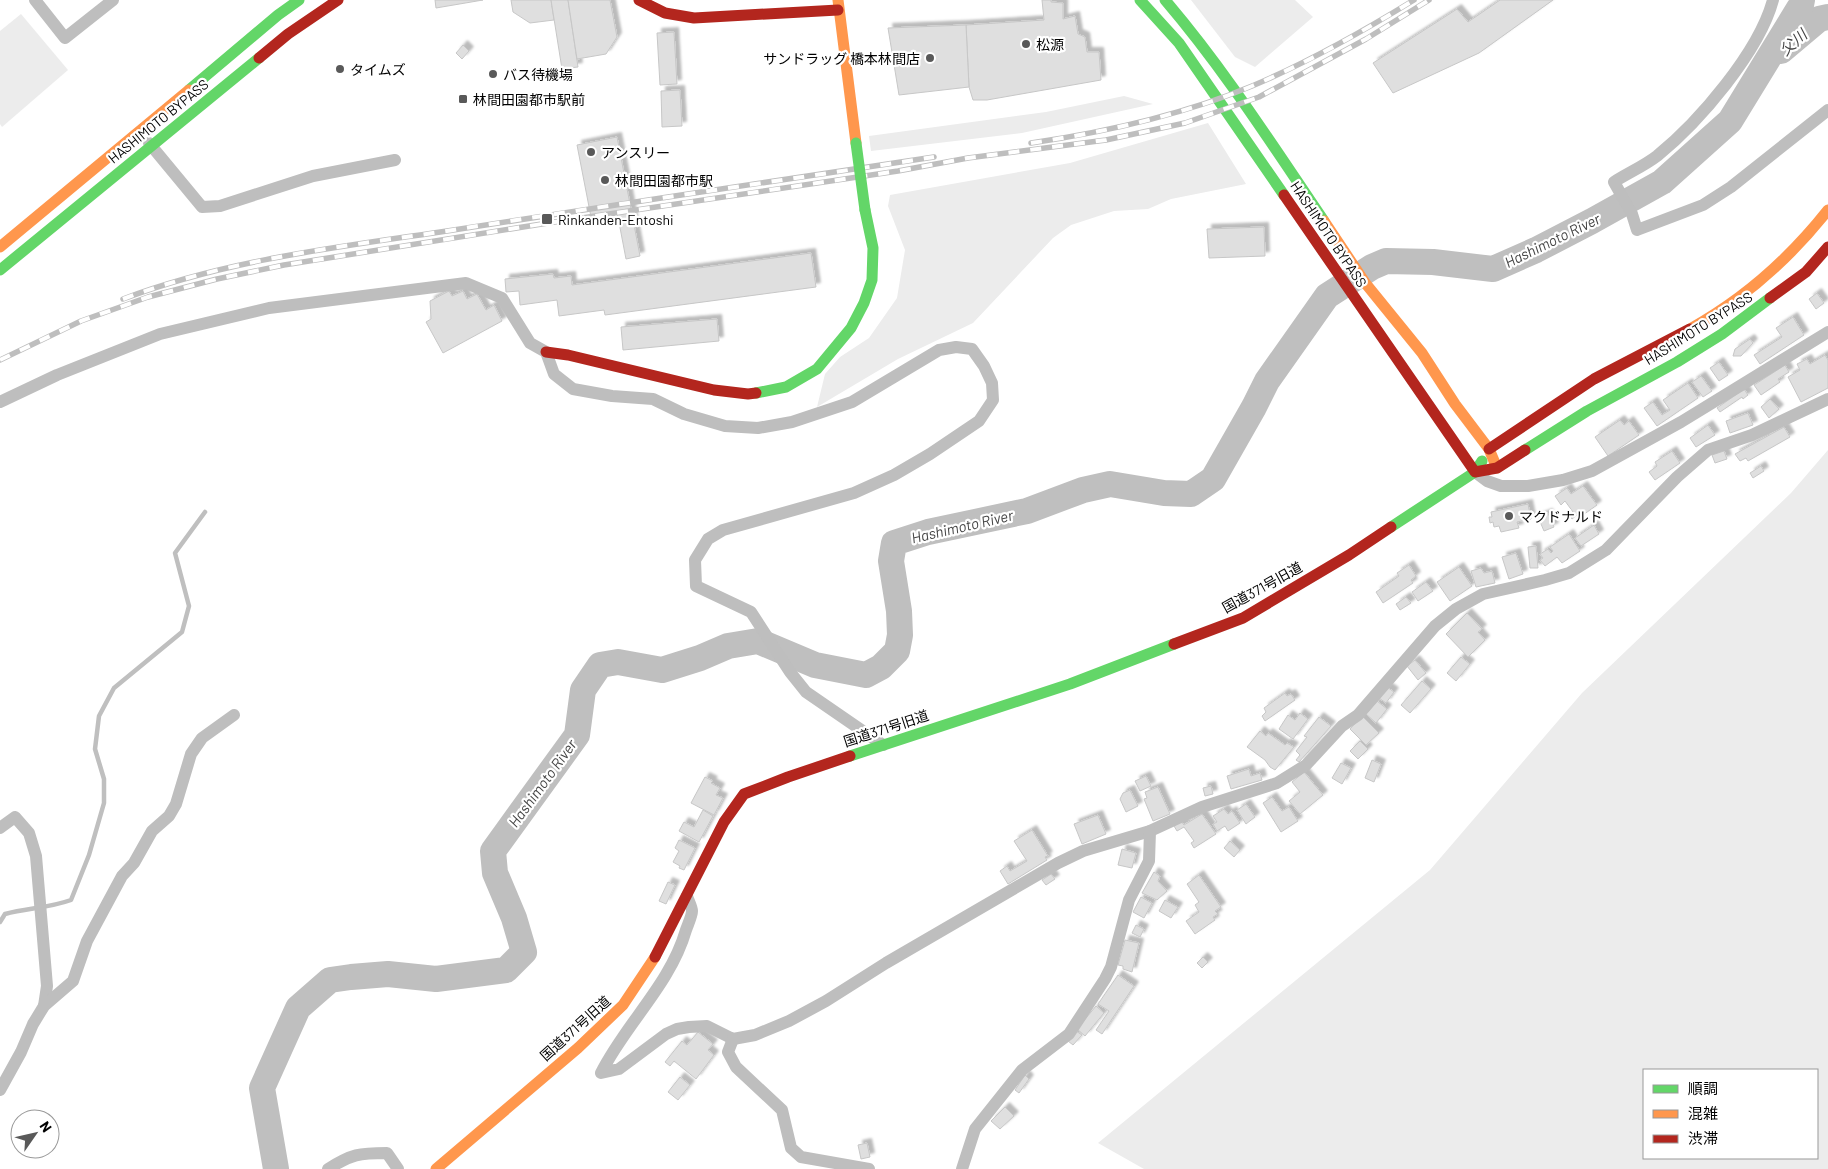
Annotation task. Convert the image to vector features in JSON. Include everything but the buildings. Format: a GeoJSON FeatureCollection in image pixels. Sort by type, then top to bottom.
{"type":"FeatureCollection","features":[{"type":"Feature","properties":{"kind":"main road","name":"HASHIMOTO BYPASS"},"geometry":{"type":"LineString","coordinates":[[0,247],[278,15],[299,0]]}},
{"type":"Feature","properties":{"kind":"main road","name":"HASHIMOTO BYPASS"},"geometry":{"type":"LineString","coordinates":[[0,270],[288,34],[338,0]]}},
{"type":"Feature","properties":{"kind":"main road"},"geometry":{"type":"LineString","coordinates":[[546,352],[568,355],[714,390],[748,394],[786,386],[817,369],[851,328],[864,304],[872,280],[872,248],[865,210],[838,5],[694,18],[671,16],[639,0]]}},
{"type":"Feature","properties":{"kind":"main road","name":"HASHIMOTO BYPASS"},"geometry":{"type":"LineString","coordinates":[[1140,0],[1178,43],[1475,472],[1497,468],[1587,411],[1677,362],[1722,334],[1806,272],[1828,247]]}},
{"type":"Feature","properties":{"kind":"main road","name":"HASHIMOTO BYPASS"},"geometry":{"type":"LineString","coordinates":[[1165,0],[1216,65],[1366,284],[1422,353],[1455,404],[1489,449],[1497,468]]}},
{"type":"Feature","properties":{"kind":"main road","name":"HASHIMOTO BYPASS"},"geometry":{"type":"LineString","coordinates":[[1489,449],[1566,395],[1708,318],[1751,287],[1788,255],[1828,210]]}},
{"type":"Feature","properties":{"kind":"main road"},"geometry":{"type":"LineString","coordinates":[[1475,472],[1489,449]]}},
{"type":"Feature","properties":{"kind":"main road","name":"国道371号旧道"},"geometry":{"type":"LineString","coordinates":[[436,1169],[578,1048],[623,1005],[659,951],[724,822],[744,794],[788,777],[1070,684],[1243,618],[1349,555],[1475,472]]}},
{"type":"Feature","properties":{"kind":"street"},"geometry":{"type":"LineString","coordinates":[[35,0],[65,38],[113,0]]}},
{"type":"Feature","properties":{"kind":"street"},"geometry":{"type":"LineString","coordinates":[[1773,0],[1770,11],[1746,58],[1705,111],[1656,156],[1614,182],[1632,214],[1637,230],[1703,205],[1730,188],[1828,110]]}},
{"type":"Feature","properties":{"kind":"street"},"geometry":{"type":"LineString","coordinates":[[140,131],[202,207],[220,206],[314,176],[395,160]]}},
{"type":"Feature","properties":{"kind":"street"},"geometry":{"type":"LineString","coordinates":[[0,402],[57,375],[160,334],[269,308],[466,283],[502,298],[530,342],[546,352],[554,374],[573,389],[612,396],[654,399],[684,414],[725,426],[758,428],[792,422],[852,402],[939,350],[956,347],[972,349],[984,366],[992,383],[993,400],[979,421],[894,476],[854,493],[723,530],[708,539],[695,560],[696,586],[751,612],[790,672],[806,692],[883,745]]}},
{"type":"Feature","properties":{"kind":"street"},"geometry":{"type":"LineString","coordinates":[[1475,472],[1486,481],[1501,486],[1528,486],[1563,480],[1592,471],[1681,422],[1828,332]]}},
{"type":"Feature","properties":{"kind":"street"},"geometry":{"type":"LineString","coordinates":[[686,896],[692,911],[672,965],[652,998],[611,1053],[601,1073],[619,1069],[666,1034],[677,1029],[707,1026],[733,1039],[754,1034],[811,1010],[886,963],[1058,863],[1084,851],[1150,831],[1202,807],[1277,783],[1306,764],[1342,726],[1358,714],[1435,626],[1456,608],[1483,594],[1569,573],[1606,550],[1677,477],[1708,450],[1752,435],[1828,400]]}},
{"type":"Feature","properties":{"kind":"street"},"geometry":{"type":"LineString","coordinates":[[0,1090],[44,1006],[73,981],[87,941],[122,876],[134,863],[152,831],[170,816],[176,804],[191,754],[202,738],[234,715]]}},
{"type":"Feature","properties":{"kind":"street"},"geometry":{"type":"LineString","coordinates":[[0,828],[15,817],[29,833],[36,856],[47,986],[44,1006]]}},
{"type":"Feature","properties":{"kind":"street"},"geometry":{"type":"LineString","coordinates":[[962,1169],[975,1129],[1022,1070],[1069,1034],[1105,980],[1111,967],[1129,900],[1149,861],[1150,831]]}},
{"type":"Feature","properties":{"kind":"street"},"geometry":{"type":"LineString","coordinates":[[733,1039],[728,1052],[736,1067],[782,1110],[791,1148],[801,1156],[868,1169]]}},
{"type":"Feature","properties":{"kind":"street"},"geometry":{"type":"LineString","coordinates":[[328,1169],[349,1157],[362,1153],[387,1153],[398,1169]]}},
{"type":"Feature","properties":{"kind":"shaded area"},"geometry":{"type":"Polygon","coordinates":[[[1191,0],[1295,0],[1313,17],[1255,67],[1235,57],[1191,0]]]}},
{"type":"Feature","properties":{"kind":"shaded area"},"geometry":{"type":"Polygon","coordinates":[[[21,14],[68,70],[2,127],[0,124],[0,31],[21,14]]]}},
{"type":"Feature","properties":{"kind":"shaded area"},"geometry":{"type":"Polygon","coordinates":[[[1124,96],[1153,104],[1022,133],[871,151],[869,136],[1046,112],[1124,96]]]}},
{"type":"Feature","properties":{"kind":"shaded area"},"geometry":{"type":"Polygon","coordinates":[[[1208,123],[1246,184],[1171,199],[1148,209],[1114,211],[1071,225],[1053,238],[973,323],[898,359],[817,407],[825,374],[840,357],[869,338],[897,298],[905,250],[888,206],[890,195],[1070,163],[1208,123]]]}},
{"type":"Feature","properties":{"kind":"shaded area"},"geometry":{"type":"Polygon","coordinates":[[[1828,450],[1828,1169],[1144,1169],[1098,1143],[1430,870],[1582,693],[1791,493],[1828,450]]]}},
{"type":"Feature","properties":{"kind":"waterway","name":"Hashimoto River"},"geometry":{"type":"LineString","coordinates":[[276,1169],[262,1088],[298,1008],[330,980],[388,974],[436,979],[506,970],[524,952],[514,918],[495,873],[493,851],[577,735],[583,690],[600,665],[618,662],[662,670],[700,658],[728,646],[758,641],[815,665],[866,675],[881,667],[897,651],[900,635],[899,611],[891,561],[894,543],[928,532],[1027,511],[1083,490],[1110,484],[1164,493],[1191,494],[1213,479],[1267,381],[1327,296],[1372,267],[1386,261],[1433,262],[1493,269],[1536,250],[1662,182],[1730,121],[1801,5],[1802,0]]}},
{"type":"Feature","properties":{"kind":"waterway","name":"父川"},"geometry":{"type":"LineString","coordinates":[[1781,51],[1819,19],[1828,17]]}},
{"type":"Feature","properties":{"kind":"waterway"},"geometry":{"type":"LineString","coordinates":[[0,922],[5,914],[55,905],[71,900],[89,855],[104,803],[104,779],[95,749],[99,716],[114,688],[182,632],[189,606],[175,553],[205,512]]}},
{"type":"Feature","properties":{"kind":"railway"},"geometry":{"type":"LineString","coordinates":[[1031,143],[1087,134],[1171,114],[1252,86],[1315,57],[1414,0]]}},
{"type":"Feature","properties":{"kind":"railway"},"geometry":{"type":"LineString","coordinates":[[0,360],[81,321],[148,297],[217,279],[284,265],[548,223],[898,171],[968,158],[1106,140],[1185,123],[1259,97],[1366,39],[1429,0]]}},
{"type":"Feature","properties":{"kind":"railway"},"geometry":{"type":"LineString","coordinates":[[123,299],[202,274],[283,256],[934,157]]}},
{"type":"Feature","properties":{"kind":"traffic: fast"},"geometry":{"type":"LineString","coordinates":[[189,90],[278,15],[299,0]]}},
{"type":"Feature","properties":{"kind":"traffic: fast"},"geometry":{"type":"LineString","coordinates":[[1140,0],[1179,43],[1284,195]]}},
{"type":"Feature","properties":{"kind":"traffic: fast"},"geometry":{"type":"LineString","coordinates":[[1165,0],[1228,80],[1324,221]]}},
{"type":"Feature","properties":{"kind":"traffic: fast"},"geometry":{"type":"LineString","coordinates":[[0,270],[259,58]]}},
{"type":"Feature","properties":{"kind":"traffic: fast"},"geometry":{"type":"LineString","coordinates":[[856,143],[865,210]]}},
{"type":"Feature","properties":{"kind":"traffic: fast"},"geometry":{"type":"LineString","coordinates":[[756,393],[786,387],[817,369],[851,328],[864,303],[872,280],[873,248],[865,210]]}},
{"type":"Feature","properties":{"kind":"traffic: fast"},"geometry":{"type":"LineString","coordinates":[[1525,450],[1587,411],[1677,362],[1722,334],[1770,298]]}},
{"type":"Feature","properties":{"kind":"traffic: fast"},"geometry":{"type":"LineString","coordinates":[[1391,527],[1475,472],[1482,461]]}},
{"type":"Feature","properties":{"kind":"traffic: fast"},"geometry":{"type":"LineString","coordinates":[[850,756],[1070,684],[1174,644]]}},
{"type":"Feature","properties":{"kind":"traffic: slow"},"geometry":{"type":"LineString","coordinates":[[838,0],[856,143]]}},
{"type":"Feature","properties":{"kind":"traffic: slow"},"geometry":{"type":"LineString","coordinates":[[0,247],[189,90]]}},
{"type":"Feature","properties":{"kind":"traffic: slow"},"geometry":{"type":"LineString","coordinates":[[1690,329],[1729,304],[1765,276],[1798,245],[1828,210]]}},
{"type":"Feature","properties":{"kind":"traffic: slow"},"geometry":{"type":"LineString","coordinates":[[1324,221],[1366,284],[1422,353],[1455,404],[1489,449],[1497,468]]}},
{"type":"Feature","properties":{"kind":"traffic: slow"},"geometry":{"type":"LineString","coordinates":[[436,1169],[578,1048],[623,1005],[655,957]]}},
{"type":"Feature","properties":{"kind":"traffic: jam"},"geometry":{"type":"LineString","coordinates":[[259,58],[288,34],[338,0]]}},
{"type":"Feature","properties":{"kind":"traffic: jam"},"geometry":{"type":"LineString","coordinates":[[639,0],[665,13],[694,18],[838,10]]}},
{"type":"Feature","properties":{"kind":"traffic: jam"},"geometry":{"type":"LineString","coordinates":[[1284,195],[1475,472],[1497,468],[1525,450]]}},
{"type":"Feature","properties":{"kind":"traffic: jam"},"geometry":{"type":"LineString","coordinates":[[1770,298],[1806,272],[1828,247]]}},
{"type":"Feature","properties":{"kind":"traffic: jam"},"geometry":{"type":"LineString","coordinates":[[1489,449],[1594,379],[1690,329]]}},
{"type":"Feature","properties":{"kind":"traffic: jam"},"geometry":{"type":"LineString","coordinates":[[546,352],[568,355],[714,390],[748,394],[756,393]]}},
{"type":"Feature","properties":{"kind":"traffic: jam"},"geometry":{"type":"LineString","coordinates":[[1174,644],[1243,618],[1349,555],[1391,527]]}},
{"type":"Feature","properties":{"kind":"traffic: jam"},"geometry":{"type":"LineString","coordinates":[[655,957],[724,822],[744,794],[850,756]]}},
{"type":"Feature","properties":{"kind":"place","name":"松源"},"geometry":{"type":"Point","coordinates":[1026,44]}},
{"type":"Feature","properties":{"kind":"place","name":"サンドラッグ 橋本林間店"},"geometry":{"type":"Point","coordinates":[930,58]}},
{"type":"Feature","properties":{"kind":"place","name":"タイムズ"},"geometry":{"type":"Point","coordinates":[340,69]}},
{"type":"Feature","properties":{"kind":"place","name":"バス待機場"},"geometry":{"type":"Point","coordinates":[493,74]}},
{"type":"Feature","properties":{"kind":"place","name":"林間田園都市駅前"},"geometry":{"type":"Point","coordinates":[463,99]}},
{"type":"Feature","properties":{"kind":"place","name":"アンスリー"},"geometry":{"type":"Point","coordinates":[591,152]}},
{"type":"Feature","properties":{"kind":"place","name":"林間田園都市駅"},"geometry":{"type":"Point","coordinates":[605,180]}},
{"type":"Feature","properties":{"kind":"place","name":"Rinkanden-Entoshi"},"geometry":{"type":"Point","coordinates":[547,219]}},
{"type":"Feature","properties":{"kind":"place","name":"マクドナルド"},"geometry":{"type":"Point","coordinates":[1509,516]}}]}
